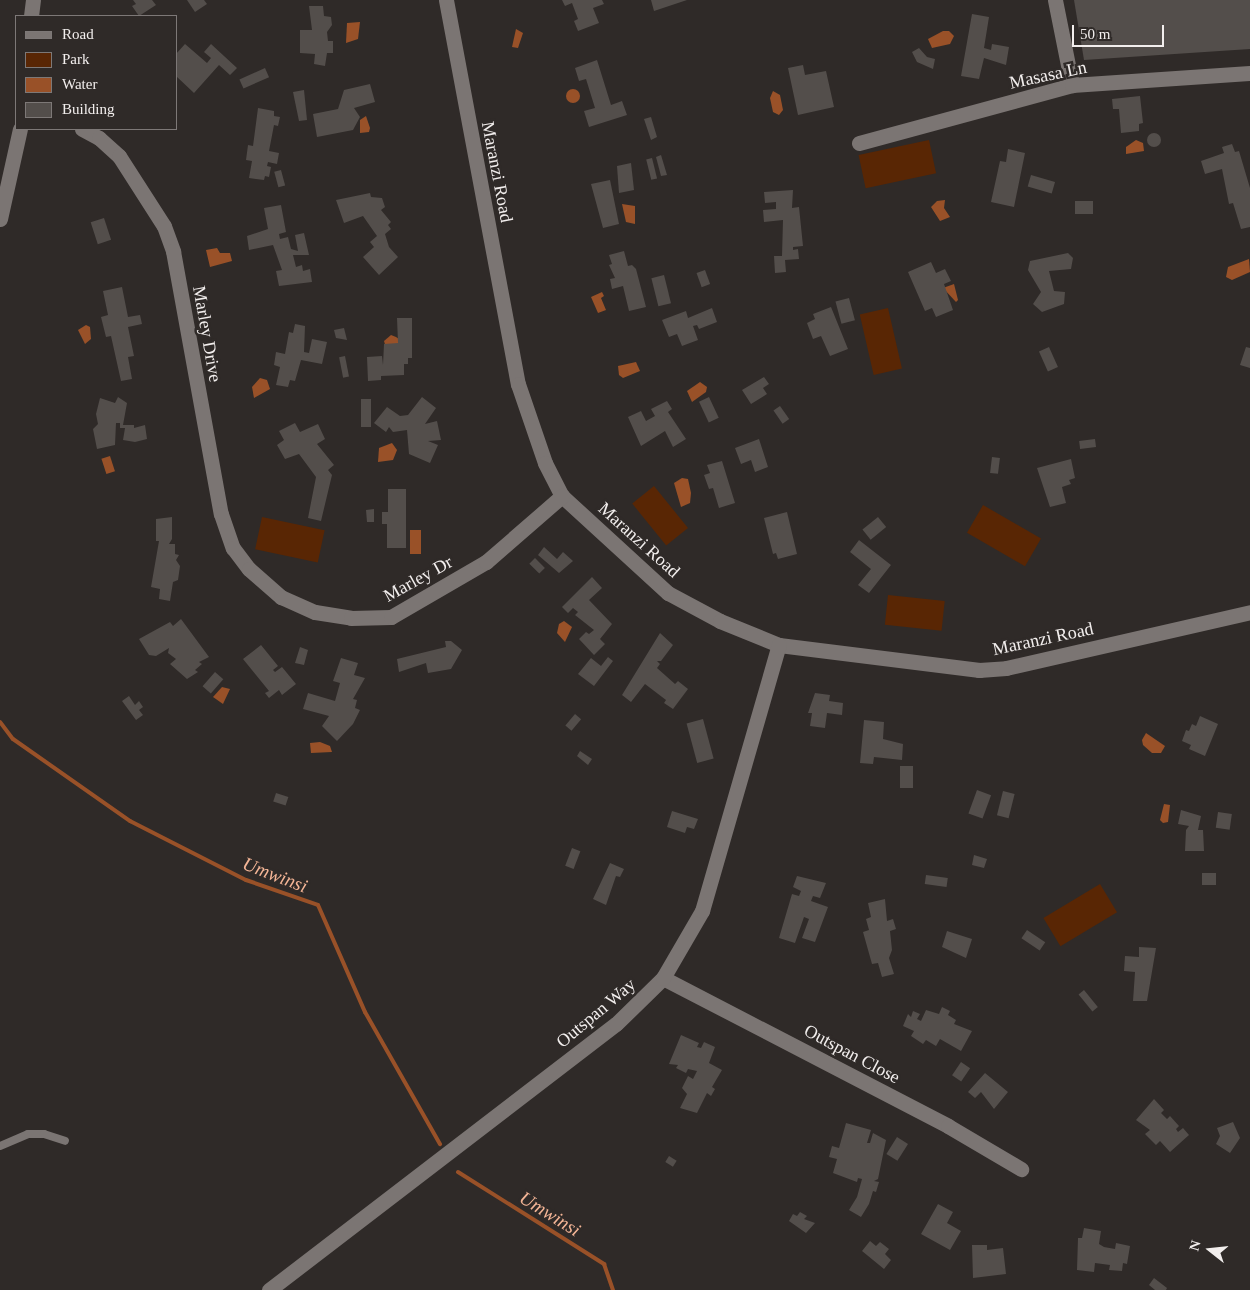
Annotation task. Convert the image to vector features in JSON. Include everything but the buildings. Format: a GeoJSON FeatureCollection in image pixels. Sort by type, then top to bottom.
{"type":"FeatureCollection","features":[{"type":"Feature","properties":{"kind":"street"},"geometry":{"type":"LineString","coordinates":[[31,15],[33,0]]}},
{"type":"Feature","properties":{"kind":"street","name":"Maranzi Road"},"geometry":{"type":"LineString","coordinates":[[446,0],[518,384],[545,464],[562,496],[668,593],[720,621],[779,645],[993,670],[1250,612]]}},
{"type":"Feature","properties":{"kind":"street"},"geometry":{"type":"LineString","coordinates":[[1055,0],[1072,85]]}},
{"type":"Feature","properties":{"kind":"street","name":"Masasa Ln"},"geometry":{"type":"LineString","coordinates":[[859,143],[1072,85],[1250,73]]}},
{"type":"Feature","properties":{"kind":"street"},"geometry":{"type":"LineString","coordinates":[[0,219],[20,130]]}},
{"type":"Feature","properties":{"kind":"street","name":"Marley Drive"},"geometry":{"type":"LineString","coordinates":[[84,130],[99,138],[119,156],[164,226],[173,251],[221,514],[233,548],[250,570]]}},
{"type":"Feature","properties":{"kind":"street","name":"Marley Dr"},"geometry":{"type":"LineString","coordinates":[[250,570],[281,597],[298,606],[351,618],[391,617],[486,562],[562,496]]}},
{"type":"Feature","properties":{"kind":"street","name":"Outspan Way"},"geometry":{"type":"LineString","coordinates":[[269,1290],[616,1024],[663,978],[702,911],[779,645]]}},
{"type":"Feature","properties":{"kind":"street","name":"Outspan Close"},"geometry":{"type":"LineString","coordinates":[[663,978],[948,1126],[1021,1169]]}},
{"type":"Feature","properties":{"kind":"lane"},"geometry":{"type":"LineString","coordinates":[[0,1146],[28,1134],[44,1134],[65,1141]]}},
{"type":"Feature","properties":{"kind":"green space"},"geometry":{"type":"Polygon","coordinates":[[[929,140],[936,173],[866,188],[859,155],[929,140]]]}},
{"type":"Feature","properties":{"kind":"green space"},"geometry":{"type":"Polygon","coordinates":[[[888,308],[902,368],[874,375],[860,315],[888,308]]]}},
{"type":"Feature","properties":{"kind":"green space"},"geometry":{"type":"Polygon","coordinates":[[[654,486],[688,528],[666,546],[632,504],[654,486]]]}},
{"type":"Feature","properties":{"kind":"green space"},"geometry":{"type":"Polygon","coordinates":[[[983,505],[1041,538],[1025,566],[967,533],[983,505]]]}},
{"type":"Feature","properties":{"kind":"green space"},"geometry":{"type":"Polygon","coordinates":[[[262,517],[325,530],[318,563],[255,549],[262,517]]]}},
{"type":"Feature","properties":{"kind":"green space"},"geometry":{"type":"Polygon","coordinates":[[[888,595],[945,601],[942,631],[885,625],[888,595]]]}},
{"type":"Feature","properties":{"kind":"green space"},"geometry":{"type":"Polygon","coordinates":[[[1100,884],[1117,912],[1060,946],[1043,918],[1100,884]]]}},
{"type":"Feature","properties":{"kind":"water"},"geometry":{"type":"Polygon","coordinates":[[[360,22],[358,39],[346,43],[347,23],[360,22]]]}},
{"type":"Feature","properties":{"kind":"water"},"geometry":{"type":"Polygon","coordinates":[[[516,29],[523,33],[518,48],[512,47],[516,29]]]}},
{"type":"Feature","properties":{"kind":"water"},"geometry":{"type":"Polygon","coordinates":[[[943,31],[949,31],[954,36],[950,44],[932,48],[928,39],[943,31]]]}},
{"type":"Feature","properties":{"kind":"water"},"geometry":{"type":"Polygon","coordinates":[[[573,89],[578,91],[580,96],[578,101],[573,103],[568,101],[566,96],[568,91],[573,89]]]}},
{"type":"Feature","properties":{"kind":"water"},"geometry":{"type":"Polygon","coordinates":[[[773,91],[780,95],[783,110],[779,115],[773,112],[770,98],[773,91]]]}},
{"type":"Feature","properties":{"kind":"water"},"geometry":{"type":"Polygon","coordinates":[[[366,116],[370,128],[369,132],[360,133],[360,120],[366,116]]]}},
{"type":"Feature","properties":{"kind":"water"},"geometry":{"type":"Polygon","coordinates":[[[1136,140],[1143,143],[1144,151],[1126,154],[1126,147],[1136,140]]]}},
{"type":"Feature","properties":{"kind":"water"},"geometry":{"type":"Polygon","coordinates":[[[945,200],[944,208],[950,217],[940,221],[931,207],[937,201],[945,200]]]}},
{"type":"Feature","properties":{"kind":"water"},"geometry":{"type":"Polygon","coordinates":[[[622,204],[635,206],[635,224],[626,222],[622,204]]]}},
{"type":"Feature","properties":{"kind":"water"},"geometry":{"type":"Polygon","coordinates":[[[217,248],[220,253],[230,253],[232,261],[210,267],[206,250],[217,248]]]}},
{"type":"Feature","properties":{"kind":"water"},"geometry":{"type":"Polygon","coordinates":[[[1249,259],[1250,272],[1232,280],[1226,277],[1228,267],[1249,259]]]}},
{"type":"Feature","properties":{"kind":"water"},"geometry":{"type":"Polygon","coordinates":[[[954,284],[958,300],[956,302],[943,288],[954,284]]]}},
{"type":"Feature","properties":{"kind":"water"},"geometry":{"type":"Polygon","coordinates":[[[602,292],[604,296],[601,298],[606,310],[598,313],[591,297],[602,292]]]}},
{"type":"Feature","properties":{"kind":"water"},"geometry":{"type":"Polygon","coordinates":[[[86,325],[90,327],[91,339],[85,344],[78,330],[86,325]]]}},
{"type":"Feature","properties":{"kind":"water"},"geometry":{"type":"Polygon","coordinates":[[[391,335],[405,343],[386,348],[384,341],[391,335]]]}},
{"type":"Feature","properties":{"kind":"water"},"geometry":{"type":"Polygon","coordinates":[[[636,362],[640,371],[623,378],[619,375],[618,366],[636,362]]]}},
{"type":"Feature","properties":{"kind":"water"},"geometry":{"type":"Polygon","coordinates":[[[260,378],[267,380],[270,389],[254,398],[252,387],[260,378]]]}},
{"type":"Feature","properties":{"kind":"water"},"geometry":{"type":"Polygon","coordinates":[[[700,382],[707,387],[706,392],[692,402],[687,391],[700,382]]]}},
{"type":"Feature","properties":{"kind":"water"},"geometry":{"type":"Polygon","coordinates":[[[392,443],[397,450],[393,460],[378,462],[379,448],[392,443]]]}},
{"type":"Feature","properties":{"kind":"water"},"geometry":{"type":"Polygon","coordinates":[[[110,456],[115,471],[106,474],[101,459],[110,456]]]}},
{"type":"Feature","properties":{"kind":"water"},"geometry":{"type":"Polygon","coordinates":[[[682,478],[688,479],[691,493],[690,503],[681,507],[674,483],[682,478]]]}},
{"type":"Feature","properties":{"kind":"water"},"geometry":{"type":"Polygon","coordinates":[[[410,530],[421,530],[421,554],[410,554],[410,530]]]}},
{"type":"Feature","properties":{"kind":"water"},"geometry":{"type":"Polygon","coordinates":[[[564,621],[572,627],[565,642],[557,633],[559,624],[564,621]]]}},
{"type":"Feature","properties":{"kind":"water"},"geometry":{"type":"Polygon","coordinates":[[[222,687],[230,689],[223,704],[213,697],[222,687]]]}},
{"type":"Feature","properties":{"kind":"water"},"geometry":{"type":"Polygon","coordinates":[[[1146,733],[1165,746],[1161,753],[1152,753],[1143,745],[1142,740],[1146,733]]]}},
{"type":"Feature","properties":{"kind":"water"},"geometry":{"type":"Polygon","coordinates":[[[320,742],[330,746],[332,752],[311,753],[310,743],[320,742]]]}},
{"type":"Feature","properties":{"kind":"water"},"geometry":{"type":"Polygon","coordinates":[[[1164,804],[1170,805],[1168,822],[1163,823],[1160,820],[1164,804]]]}},
{"type":"Feature","properties":{"kind":"waterway","name":"Umwinsi"},"geometry":{"type":"LineString","coordinates":[[0,722],[13,739],[130,821],[246,880],[318,905],[365,1012],[440,1144]]}},
{"type":"Feature","properties":{"kind":"waterway","name":"Umwinsi"},"geometry":{"type":"LineString","coordinates":[[458,1172],[604,1264],[613,1290]]}}]}
